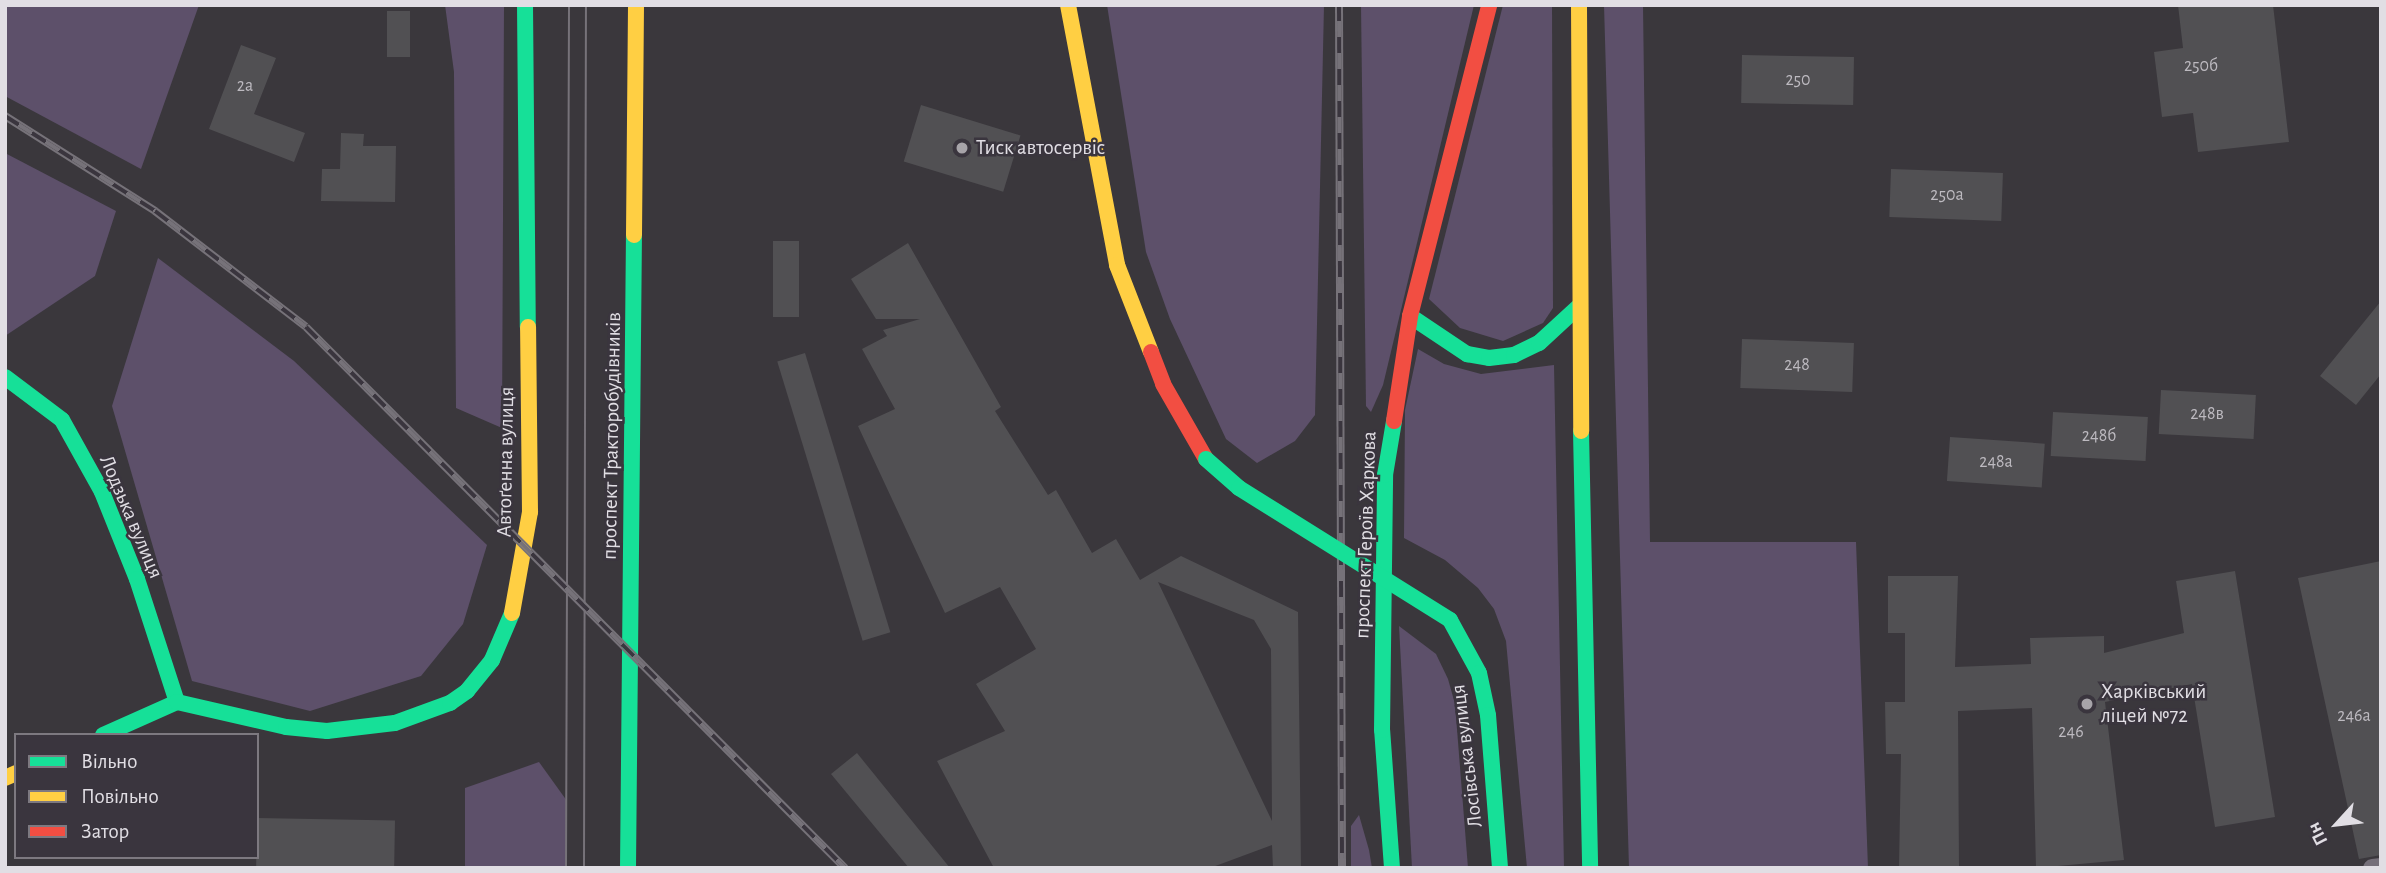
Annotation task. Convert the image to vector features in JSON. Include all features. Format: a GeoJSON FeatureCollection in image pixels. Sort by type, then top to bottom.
{"type":"FeatureCollection","features":[{"type":"Feature","properties":{"kind":"main road","name":"Автоґенна вулиця"},"geometry":{"type":"LineString","coordinates":[[177,702],[286,727],[362,728],[424,716],[450,703],[467,691],[492,660],[512,613],[530,512],[525,5]]}},
{"type":"Feature","properties":{"kind":"main road","name":"проспект Тракторобудівників"},"geometry":{"type":"LineString","coordinates":[[628,868],[636,5]]}},
{"type":"Feature","properties":{"kind":"main road","name":"Лосівська вулиця"},"geometry":{"type":"LineString","coordinates":[[1068,5],[1082,96],[1117,265],[1163,384],[1206,459],[1239,488],[1450,620],[1479,673],[1488,715],[1500,868]]}},
{"type":"Feature","properties":{"kind":"main road","name":"проспект Героїв Харкова"},"geometry":{"type":"LineString","coordinates":[[1392,868],[1382,730],[1385,475],[1409,316],[1489,5]]}},
{"type":"Feature","properties":{"kind":"main road"},"geometry":{"type":"LineString","coordinates":[[1573,5],[1580,29]]}},
{"type":"Feature","properties":{"kind":"main road"},"geometry":{"type":"LineString","coordinates":[[1579,5],[1578,307],[1590,868]]}},
{"type":"Feature","properties":{"kind":"main road"},"geometry":{"type":"LineString","coordinates":[[1409,316],[1467,354],[1489,358],[1514,355],[1539,343],[1578,307]]}},
{"type":"Feature","properties":{"kind":"main road","name":"Лодзька вулиця"},"geometry":{"type":"LineString","coordinates":[[5,377],[62,421],[102,492],[137,579],[177,702]]}},
{"type":"Feature","properties":{"kind":"main road"},"geometry":{"type":"LineString","coordinates":[[107,733],[177,702]]}},
{"type":"Feature","properties":{"kind":"street"},"geometry":{"type":"LineString","coordinates":[[2372,868],[2381,867]]}},
{"type":"Feature","properties":{"kind":"shaded area"},"geometry":{"type":"Polygon","coordinates":[[[5,5],[199,5],[141,169],[5,96],[5,5]]]}},
{"type":"Feature","properties":{"kind":"shaded area"},"geometry":{"type":"Polygon","coordinates":[[[445,5],[504,5],[502,428],[456,408],[454,72],[445,5]]]}},
{"type":"Feature","properties":{"kind":"shaded area"},"geometry":{"type":"Polygon","coordinates":[[[1107,5],[1324,5],[1315,415],[1295,441],[1257,463],[1226,439],[1170,319],[1146,252],[1107,5]]]}},
{"type":"Feature","properties":{"kind":"shaded area"},"geometry":{"type":"Polygon","coordinates":[[[1361,5],[1474,5],[1383,385],[1371,412],[1366,406],[1361,5]]]}},
{"type":"Feature","properties":{"kind":"shaded area"},"geometry":{"type":"Polygon","coordinates":[[[1503,5],[1552,5],[1553,308],[1543,323],[1503,341],[1460,328],[1429,299],[1503,5]]]}},
{"type":"Feature","properties":{"kind":"shaded area"},"geometry":{"type":"Polygon","coordinates":[[[1604,5],[1643,5],[1650,542],[1856,542],[1868,868],[1629,868],[1604,5]]]}},
{"type":"Feature","properties":{"kind":"shaded area"},"geometry":{"type":"Polygon","coordinates":[[[5,153],[116,211],[95,276],[5,336],[5,153]]]}},
{"type":"Feature","properties":{"kind":"shaded area"},"geometry":{"type":"Polygon","coordinates":[[[158,258],[294,361],[487,545],[463,624],[421,676],[310,711],[192,681],[112,406],[158,258]]]}},
{"type":"Feature","properties":{"kind":"shaded area"},"geometry":{"type":"Polygon","coordinates":[[[1418,349],[1444,364],[1481,374],[1554,365],[1564,868],[1527,868],[1506,641],[1494,609],[1478,588],[1445,560],[1404,538],[1405,410],[1418,349]]]}},
{"type":"Feature","properties":{"kind":"shaded area"},"geometry":{"type":"Polygon","coordinates":[[[1399,626],[1436,654],[1448,679],[1455,704],[1468,868],[1412,868],[1399,626]]]}},
{"type":"Feature","properties":{"kind":"shaded area"},"geometry":{"type":"Polygon","coordinates":[[[539,762],[567,801],[566,868],[465,868],[465,788],[539,762]]]}},
{"type":"Feature","properties":{"kind":"shaded area"},"geometry":{"type":"Polygon","coordinates":[[[1359,815],[1372,868],[1351,868],[1351,826],[1359,815]]]}},
{"type":"Feature","properties":{"kind":"building"},"geometry":{"type":"Polygon","coordinates":[[[2178,5],[2273,5],[2289,142],[2198,152],[2193,113],[2162,117],[2154,52],[2183,48],[2178,5]]]}},
{"type":"Feature","properties":{"kind":"building"},"geometry":{"type":"Polygon","coordinates":[[[387,11],[410,11],[410,57],[387,57],[387,11]]]}},
{"type":"Feature","properties":{"kind":"building"},"geometry":{"type":"Polygon","coordinates":[[[241,45],[276,58],[254,114],[305,133],[294,162],[209,129],[241,45]]]}},
{"type":"Feature","properties":{"kind":"building"},"geometry":{"type":"Polygon","coordinates":[[[1742,55],[1854,57],[1853,105],[1741,103],[1742,55]]]}},
{"type":"Feature","properties":{"kind":"building","name":"Тиск автосервіс"},"geometry":{"type":"Polygon","coordinates":[[[921,105],[1020,135],[1003,192],[904,161],[921,105]]]}},
{"type":"Feature","properties":{"kind":"building"},"geometry":{"type":"Polygon","coordinates":[[[341,133],[364,134],[363,146],[396,146],[395,202],[321,201],[322,169],[340,169],[341,133]]]}},
{"type":"Feature","properties":{"kind":"building"},"geometry":{"type":"Polygon","coordinates":[[[1891,169],[2003,173],[2001,221],[1889,217],[1891,169]]]}},
{"type":"Feature","properties":{"kind":"building"},"geometry":{"type":"Polygon","coordinates":[[[773,241],[799,241],[799,317],[773,317],[773,241]]]}},
{"type":"Feature","properties":{"kind":"building"},"geometry":{"type":"Polygon","coordinates":[[[908,243],[1001,407],[995,411],[1048,495],[1056,490],[1092,553],[1116,539],[1140,580],[1181,556],[1298,612],[1301,868],[1273,868],[1272,845],[1210,868],[994,868],[937,761],[1005,731],[976,684],[1036,649],[1000,587],[945,613],[858,426],[895,409],[862,349],[887,336],[883,330],[920,319],[876,319],[851,279],[908,243]],[[1158,582],[1272,821],[1271,649],[1254,620],[1158,582]]]}},
{"type":"Feature","properties":{"kind":"building"},"geometry":{"type":"Polygon","coordinates":[[[2381,301],[2381,374],[2356,405],[2320,376],[2381,301]]]}},
{"type":"Feature","properties":{"kind":"building"},"geometry":{"type":"Polygon","coordinates":[[[1742,339],[1854,343],[1852,392],[1740,388],[1742,339]]]}},
{"type":"Feature","properties":{"kind":"building"},"geometry":{"type":"Polygon","coordinates":[[[805,353],[890,632],[863,641],[777,361],[805,353]]]}},
{"type":"Feature","properties":{"kind":"building"},"geometry":{"type":"Polygon","coordinates":[[[2161,390],[2256,395],[2254,439],[2159,434],[2161,390]]]}},
{"type":"Feature","properties":{"kind":"building"},"geometry":{"type":"Polygon","coordinates":[[[2053,412],[2148,417],[2146,461],[2051,456],[2053,412]]]}},
{"type":"Feature","properties":{"kind":"building"},"geometry":{"type":"Polygon","coordinates":[[[1950,437],[2045,444],[2042,488],[1947,481],[1950,437]]]}},
{"type":"Feature","properties":{"kind":"building"},"geometry":{"type":"Polygon","coordinates":[[[2381,561],[2381,855],[2359,859],[2298,578],[2381,561]]]}},
{"type":"Feature","properties":{"kind":"building"},"geometry":{"type":"Polygon","coordinates":[[[2235,571],[2275,817],[2215,827],[2192,684],[2105,702],[2124,860],[2036,868],[2032,708],[1958,711],[1959,868],[1899,868],[1901,754],[1886,754],[1885,702],[1905,702],[1905,633],[1888,633],[1888,576],[1958,576],[1955,667],[2031,664],[2030,638],[2104,636],[2104,653],[2184,633],[2176,581],[2235,571]]]}},
{"type":"Feature","properties":{"kind":"building"},"geometry":{"type":"Polygon","coordinates":[[[857,753],[950,868],[909,868],[831,774],[857,753]]]}},
{"type":"Feature","properties":{"kind":"building"},"geometry":{"type":"Polygon","coordinates":[[[259,818],[395,820],[394,868],[256,868],[256,859],[259,859],[259,818]]]}},
{"type":"Feature","properties":{"kind":"tram line"},"geometry":{"type":"LineString","coordinates":[[566,868],[569,5]]}},
{"type":"Feature","properties":{"kind":"tram line"},"geometry":{"type":"LineString","coordinates":[[584,868],[586,5]]}},
{"type":"Feature","properties":{"kind":"railway"},"geometry":{"type":"LineString","coordinates":[[1339,5],[1342,868]]}},
{"type":"Feature","properties":{"kind":"railway"},"geometry":{"type":"LineString","coordinates":[[5,116],[155,211],[306,327],[845,868]]}},
{"type":"Feature","properties":{"kind":"traffic: fast"},"geometry":{"type":"LineString","coordinates":[[525,5],[528,327]]}},
{"type":"Feature","properties":{"kind":"traffic: fast"},"geometry":{"type":"LineString","coordinates":[[628,868],[634,235]]}},
{"type":"Feature","properties":{"kind":"traffic: fast"},"geometry":{"type":"LineString","coordinates":[[1410,316],[1467,354],[1489,358],[1514,355],[1539,343],[1578,307]]}},
{"type":"Feature","properties":{"kind":"traffic: fast"},"geometry":{"type":"LineString","coordinates":[[5,377],[62,420],[102,492],[137,579],[177,702]]}},
{"type":"Feature","properties":{"kind":"traffic: fast"},"geometry":{"type":"LineString","coordinates":[[1392,868],[1382,730],[1385,475],[1394,421]]}},
{"type":"Feature","properties":{"kind":"traffic: fast"},"geometry":{"type":"LineString","coordinates":[[1581,431],[1590,868]]}},
{"type":"Feature","properties":{"kind":"traffic: fast"},"geometry":{"type":"LineString","coordinates":[[1206,459],[1239,488],[1450,620]]}},
{"type":"Feature","properties":{"kind":"traffic: fast"},"geometry":{"type":"LineString","coordinates":[[107,733],[177,702],[286,727],[327,731],[395,723],[450,703],[467,691],[492,660],[512,613]]}},
{"type":"Feature","properties":{"kind":"traffic: fast"},"geometry":{"type":"LineString","coordinates":[[1450,620],[1479,673],[1488,715],[1500,868]]}},
{"type":"Feature","properties":{"kind":"traffic: slow"},"geometry":{"type":"LineString","coordinates":[[634,235],[636,5]]}},
{"type":"Feature","properties":{"kind":"traffic: slow"},"geometry":{"type":"LineString","coordinates":[[1068,5],[1117,265],[1151,352]]}},
{"type":"Feature","properties":{"kind":"traffic: slow"},"geometry":{"type":"LineString","coordinates":[[1579,5],[1581,431]]}},
{"type":"Feature","properties":{"kind":"traffic: slow"},"geometry":{"type":"LineString","coordinates":[[512,613],[530,512],[528,327]]}},
{"type":"Feature","properties":{"kind":"traffic: slow"},"geometry":{"type":"LineString","coordinates":[[5,778],[14,774]]}},
{"type":"Feature","properties":{"kind":"traffic: jam"},"geometry":{"type":"LineString","coordinates":[[1394,421],[1410,316],[1489,5]]}},
{"type":"Feature","properties":{"kind":"traffic: jam"},"geometry":{"type":"LineString","coordinates":[[1151,352],[1163,384],[1206,459]]}},
{"type":"Feature","properties":{"kind":"place","name":"Тиск автосервіс"},"geometry":{"type":"Point","coordinates":[962,148]}},
{"type":"Feature","properties":{"kind":"place","name":"Харківський ліцей №72"},"geometry":{"type":"Point","coordinates":[2087,704]}}]}
